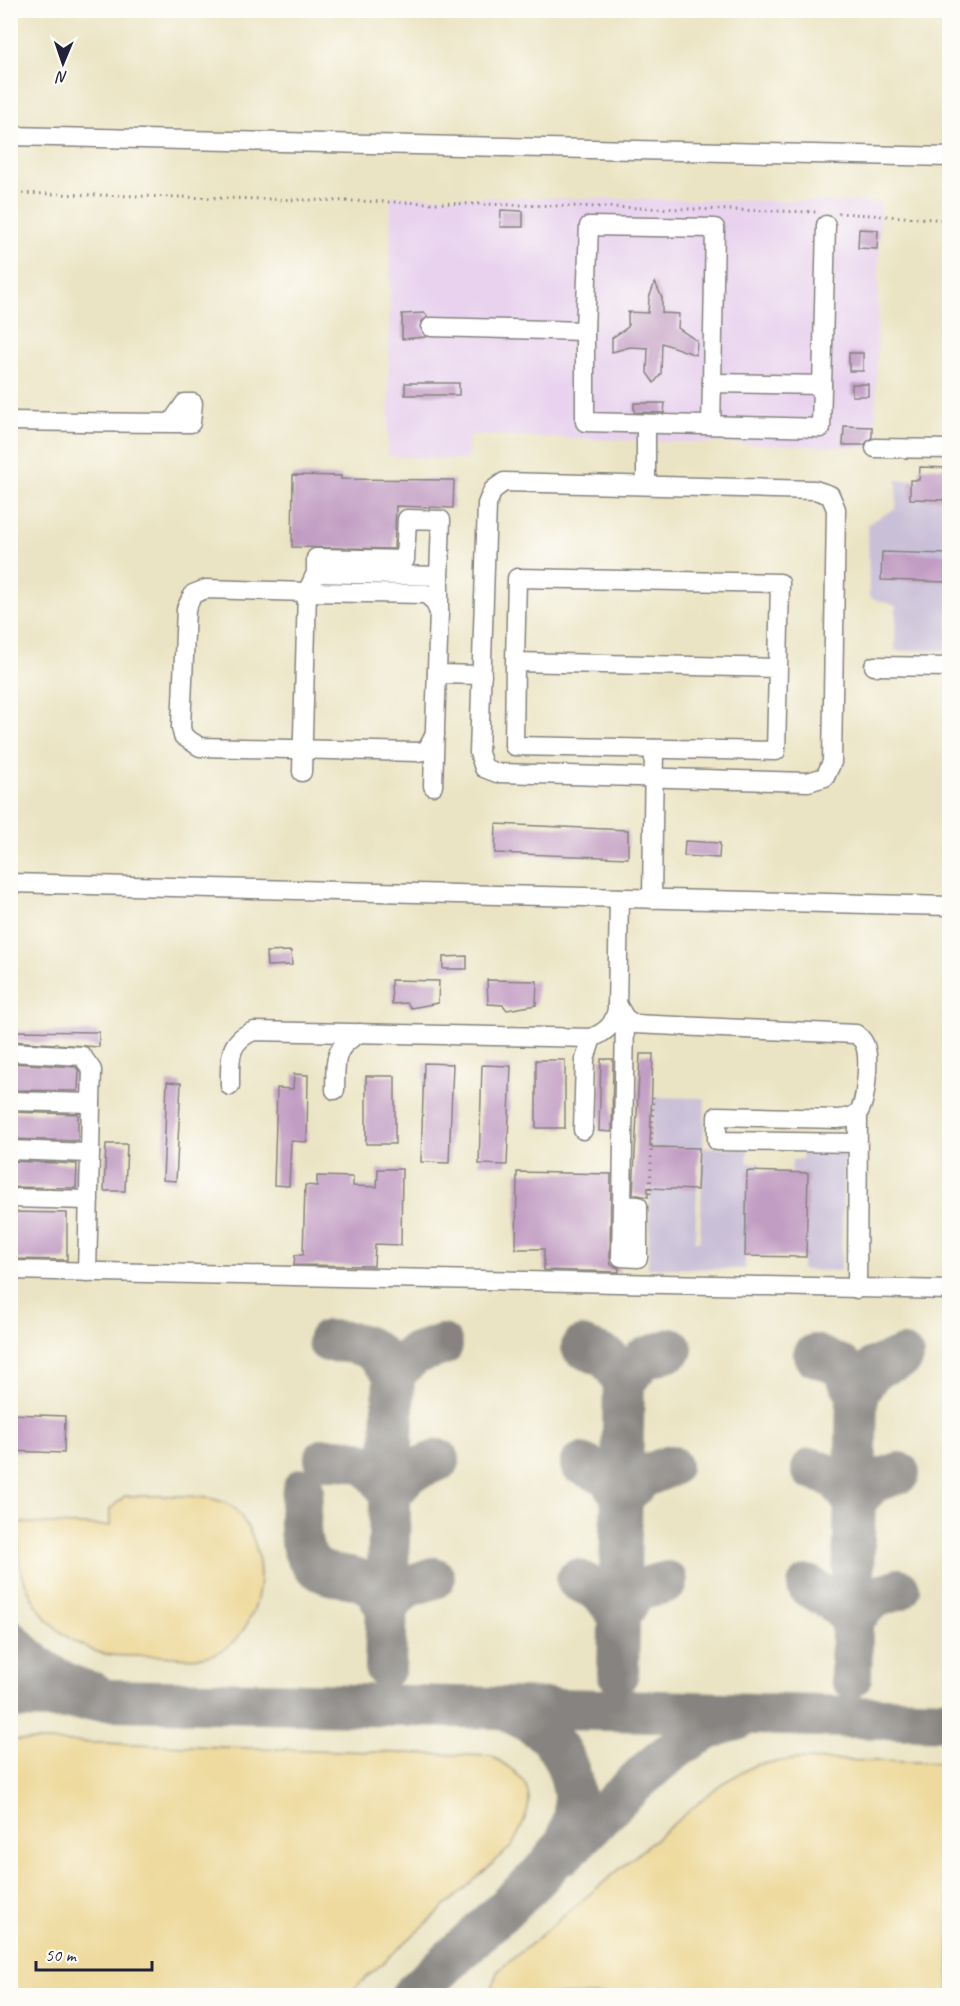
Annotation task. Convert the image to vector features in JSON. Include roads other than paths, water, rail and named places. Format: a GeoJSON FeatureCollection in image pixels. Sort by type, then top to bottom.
{"type":"FeatureCollection","features":[{"type":"Feature","properties":{"kind":"lane"},"geometry":{"type":"LineString","coordinates":[[10,136],[950,157]]}},
{"type":"Feature","properties":{"kind":"lane"},"geometry":{"type":"LineString","coordinates":[[711,424],[716,228],[589,226],[585,331],[585,422],[821,428],[824,217]]}},
{"type":"Feature","properties":{"kind":"lane"},"geometry":{"type":"LineString","coordinates":[[431,327],[585,331]]}},
{"type":"Feature","properties":{"kind":"lane"},"geometry":{"type":"LineString","coordinates":[[712,383],[822,385]]}},
{"type":"Feature","properties":{"kind":"lane"},"geometry":{"type":"LineString","coordinates":[[10,421],[171,423]]}},
{"type":"Feature","properties":{"kind":"lane"},"geometry":{"type":"LineString","coordinates":[[646,424],[646,486]]}},
{"type":"Feature","properties":{"kind":"lane"},"geometry":{"type":"LineString","coordinates":[[875,448],[950,449]]}},
{"type":"Feature","properties":{"kind":"lane"},"geometry":{"type":"LineString","coordinates":[[504,482],[646,486],[815,490],[830,495],[836,509],[832,762],[825,777],[808,782],[654,778],[497,773],[484,768],[479,753],[487,504],[493,490],[504,482]]}},
{"type":"Feature","properties":{"kind":"lane"},"geometry":{"type":"LineString","coordinates":[[302,772],[307,592],[316,573],[316,558],[405,560],[406,519],[441,520],[433,786]]}},
{"type":"Feature","properties":{"kind":"lane"},"geometry":{"type":"LineString","coordinates":[[316,573],[439,576]]}},
{"type":"Feature","properties":{"kind":"lane"},"geometry":{"type":"LineString","coordinates":[[517,578],[780,583],[778,668],[776,751],[514,746],[517,578]]}},
{"type":"Feature","properties":{"kind":"lane"},"geometry":{"type":"LineString","coordinates":[[435,734],[427,750],[418,752],[200,747],[183,736],[181,727],[186,609],[193,594],[206,589],[426,594],[434,601],[439,612]]}},
{"type":"Feature","properties":{"kind":"lane"},"geometry":{"type":"LineString","coordinates":[[515,662],[778,668]]}},
{"type":"Feature","properties":{"kind":"lane"},"geometry":{"type":"LineString","coordinates":[[874,666],[950,667]]}},
{"type":"Feature","properties":{"kind":"lane"},"geometry":{"type":"LineString","coordinates":[[437,674],[482,675]]}},
{"type":"Feature","properties":{"kind":"lane"},"geometry":{"type":"LineString","coordinates":[[652,899],[654,749]]}},
{"type":"Feature","properties":{"kind":"lane"},"geometry":{"type":"LineString","coordinates":[[10,883],[950,906]]}},
{"type":"Feature","properties":{"kind":"lane"},"geometry":{"type":"LineString","coordinates":[[619,898],[621,1011],[625,1040],[622,1205]]}},
{"type":"Feature","properties":{"kind":"lane"},"geometry":{"type":"LineString","coordinates":[[583,1130],[585,1059],[592,1038],[605,1032],[621,1011]]}},
{"type":"Feature","properties":{"kind":"lane"},"geometry":{"type":"LineString","coordinates":[[621,1011],[634,1024],[856,1034],[862,1038],[866,1049],[864,1103],[858,1113],[850,1118],[838,1119],[717,1116],[717,1141],[857,1143]]}},
{"type":"Feature","properties":{"kind":"lane"},"geometry":{"type":"LineString","coordinates":[[230,1086],[230,1056],[233,1045],[242,1035],[254,1030],[625,1040]]}},
{"type":"Feature","properties":{"kind":"lane"},"geometry":{"type":"LineString","coordinates":[[335,1090],[338,1052],[345,1040],[360,1033]]}},
{"type":"Feature","properties":{"kind":"lane"},"geometry":{"type":"LineString","coordinates":[[10,1052],[82,1056],[92,1070],[87,1272]]}},
{"type":"Feature","properties":{"kind":"lane"},"geometry":{"type":"LineString","coordinates":[[10,1101],[91,1103]]}},
{"type":"Feature","properties":{"kind":"lane"},"geometry":{"type":"LineString","coordinates":[[857,1289],[858,1113]]}},
{"type":"Feature","properties":{"kind":"lane"},"geometry":{"type":"LineString","coordinates":[[10,1150],[90,1153]]}},
{"type":"Feature","properties":{"kind":"lane"},"geometry":{"type":"LineString","coordinates":[[10,1198],[89,1200]]}},
{"type":"Feature","properties":{"kind":"lane"},"geometry":{"type":"LineString","coordinates":[[10,1270],[950,1290]]}}]}
